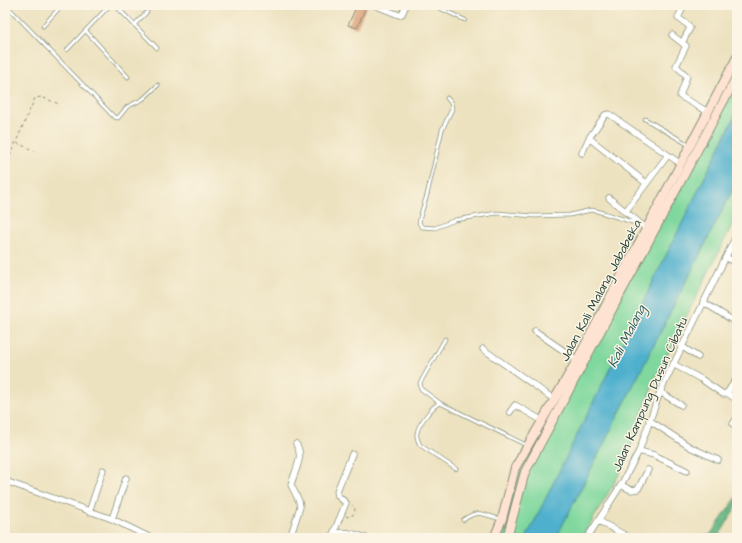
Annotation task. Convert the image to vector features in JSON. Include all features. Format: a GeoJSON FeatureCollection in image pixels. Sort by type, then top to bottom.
{"type":"FeatureCollection","features":[{"type":"Feature","properties":{"kind":"main road","name":"Jalan Kali Malang Jababeka"},"geometry":{"type":"LineString","coordinates":[[494,538],[502,519],[514,468],[526,445],[543,421],[577,360],[644,226],[691,146],[737,57]]}},
{"type":"Feature","properties":{"kind":"main road","name":"Jalan Kali Malang Jababeka"},"geometry":{"type":"LineString","coordinates":[[507,538],[525,472],[737,76]]}},
{"type":"Feature","properties":{"kind":"main road"},"geometry":{"type":"LineString","coordinates":[[526,445],[536,451]]}},
{"type":"Feature","properties":{"kind":"street"},"geometry":{"type":"LineString","coordinates":[[374,5],[399,15],[402,14],[406,5]]}},
{"type":"Feature","properties":{"kind":"street"},"geometry":{"type":"LineString","coordinates":[[682,42],[690,28],[678,18],[684,5]]}},
{"type":"Feature","properties":{"kind":"street"},"geometry":{"type":"LineString","coordinates":[[672,35],[682,42],[686,48],[676,67],[685,74],[687,79],[680,96],[708,112]]}},
{"type":"Feature","properties":{"kind":"street"},"geometry":{"type":"LineString","coordinates":[[582,153],[589,138],[605,115],[609,114],[681,164]]}},
{"type":"Feature","properties":{"kind":"street"},"geometry":{"type":"LineString","coordinates":[[589,138],[646,183]]}},
{"type":"Feature","properties":{"kind":"street"},"geometry":{"type":"LineString","coordinates":[[625,212],[668,155]]}},
{"type":"Feature","properties":{"kind":"street"},"geometry":{"type":"LineString","coordinates":[[609,198],[644,226]]}},
{"type":"Feature","properties":{"kind":"street","name":"Jalan Kampung Dusun Cibatu"},"geometry":{"type":"LineString","coordinates":[[587,538],[621,485],[639,451],[660,392],[681,346],[737,234]]}},
{"type":"Feature","properties":{"kind":"street"},"geometry":{"type":"LineString","coordinates":[[726,257],[737,264]]}},
{"type":"Feature","properties":{"kind":"street"},"geometry":{"type":"LineString","coordinates":[[703,302],[737,322]]}},
{"type":"Feature","properties":{"kind":"street"},"geometry":{"type":"LineString","coordinates":[[535,331],[577,360]]}},
{"type":"Feature","properties":{"kind":"street"},"geometry":{"type":"LineString","coordinates":[[681,346],[698,356]]}},
{"type":"Feature","properties":{"kind":"street"},"geometry":{"type":"LineString","coordinates":[[483,349],[555,400]]}},
{"type":"Feature","properties":{"kind":"street"},"geometry":{"type":"LineString","coordinates":[[673,364],[701,379],[718,392],[722,394],[727,393],[737,400]]}},
{"type":"Feature","properties":{"kind":"street"},"geometry":{"type":"LineString","coordinates":[[727,393],[737,378]]}},
{"type":"Feature","properties":{"kind":"street"},"geometry":{"type":"LineString","coordinates":[[660,392],[681,405]]}},
{"type":"Feature","properties":{"kind":"street"},"geometry":{"type":"LineString","coordinates":[[510,412],[515,404],[543,421]]}},
{"type":"Feature","properties":{"kind":"street"},"geometry":{"type":"LineString","coordinates":[[733,424],[737,418]]}},
{"type":"Feature","properties":{"kind":"street"},"geometry":{"type":"LineString","coordinates":[[649,420],[690,447],[718,460]]}},
{"type":"Feature","properties":{"kind":"street"},"geometry":{"type":"LineString","coordinates":[[290,538],[300,507],[299,501],[291,486],[300,456],[299,449],[296,444]]}},
{"type":"Feature","properties":{"kind":"street"},"geometry":{"type":"LineString","coordinates":[[639,451],[654,455],[687,471]]}},
{"type":"Feature","properties":{"kind":"street"},"geometry":{"type":"LineString","coordinates":[[334,534],[346,503],[338,496],[337,491],[352,454]]}},
{"type":"Feature","properties":{"kind":"street"},"geometry":{"type":"LineString","coordinates":[[89,512],[103,470]]}},
{"type":"Feature","properties":{"kind":"street"},"geometry":{"type":"LineString","coordinates":[[621,485],[631,490],[638,489],[648,470]]}},
{"type":"Feature","properties":{"kind":"street"},"geometry":{"type":"LineString","coordinates":[[112,519],[126,478]]}},
{"type":"Feature","properties":{"kind":"street"},"geometry":{"type":"LineString","coordinates":[[5,480],[89,512],[112,519],[151,538]]}},
{"type":"Feature","properties":{"kind":"street"},"geometry":{"type":"LineString","coordinates":[[599,521],[630,538]]}},
{"type":"Feature","properties":{"kind":"street"},"geometry":{"type":"LineString","coordinates":[[328,538],[334,534],[343,532],[366,538]]}},
{"type":"Feature","properties":{"kind":"lane"},"geometry":{"type":"LineString","coordinates":[[6,5],[114,117],[118,118],[127,107],[143,99],[158,85]]}},
{"type":"Feature","properties":{"kind":"lane"},"geometry":{"type":"LineString","coordinates":[[43,26],[62,5]]}},
{"type":"Feature","properties":{"kind":"lane"},"geometry":{"type":"LineString","coordinates":[[67,50],[110,5]]}},
{"type":"Feature","properties":{"kind":"lane"},"geometry":{"type":"LineString","coordinates":[[115,5],[157,48]]}},
{"type":"Feature","properties":{"kind":"lane"},"geometry":{"type":"LineString","coordinates":[[433,5],[464,20]]}},
{"type":"Feature","properties":{"kind":"lane"},"geometry":{"type":"LineString","coordinates":[[134,25],[147,12]]}},
{"type":"Feature","properties":{"kind":"lane"},"geometry":{"type":"LineString","coordinates":[[86,31],[128,77]]}},
{"type":"Feature","properties":{"kind":"lane"},"geometry":{"type":"LineString","coordinates":[[447,98],[451,103],[452,109],[442,130],[427,195],[420,217],[419,223],[422,227],[435,228],[455,220],[497,213],[534,216],[570,215],[591,210],[644,226]]}},
{"type":"Feature","properties":{"kind":"lane"},"geometry":{"type":"LineString","coordinates":[[645,119],[691,146]]}},
{"type":"Feature","properties":{"kind":"lane"},"geometry":{"type":"LineString","coordinates":[[445,339],[420,383],[421,389],[440,403],[526,445]]}},
{"type":"Feature","properties":{"kind":"lane"},"geometry":{"type":"LineString","coordinates":[[440,403],[434,405],[417,431],[417,439],[420,445],[456,469]]}},
{"type":"Feature","properties":{"kind":"lane"},"geometry":{"type":"LineString","coordinates":[[463,520],[472,513],[502,519]]}},
{"type":"Feature","properties":{"kind":"path"},"geometry":{"type":"LineString","coordinates":[[5,167],[35,98],[41,97],[59,104]]}},
{"type":"Feature","properties":{"kind":"path"},"geometry":{"type":"LineString","coordinates":[[16,143],[39,153]]}},
{"type":"Feature","properties":{"kind":"path"},"geometry":{"type":"LineString","coordinates":[[343,512],[349,517],[354,514],[354,507],[346,503]]}},
{"type":"Feature","properties":{"kind":"green space"},"geometry":{"type":"Polygon","coordinates":[[[737,57],[737,112],[551,490],[526,538],[494,538],[515,468],[737,57]]]}},
{"type":"Feature","properties":{"kind":"green space"},"geometry":{"type":"Polygon","coordinates":[[[737,181],[737,215],[655,379],[624,466],[582,538],[556,538],[737,181]]]}},
{"type":"Feature","properties":{"kind":"green space"},"geometry":{"type":"Polygon","coordinates":[[[737,497],[737,505],[718,538],[697,538],[710,535],[737,497]]]}},
{"type":"Feature","properties":{"kind":"water"},"geometry":{"type":"Polygon","coordinates":[[[737,112],[737,181],[556,538],[526,538],[737,112]]]}},
{"type":"Feature","properties":{"kind":"building"},"geometry":{"type":"Polygon","coordinates":[[[357,5],[367,5],[357,28],[348,25],[357,5]]]}},
{"type":"Feature","properties":{"kind":"water label","name":"Kali Malang"},"geometry":{"type":"Point","coordinates":[626,336]}}]}
